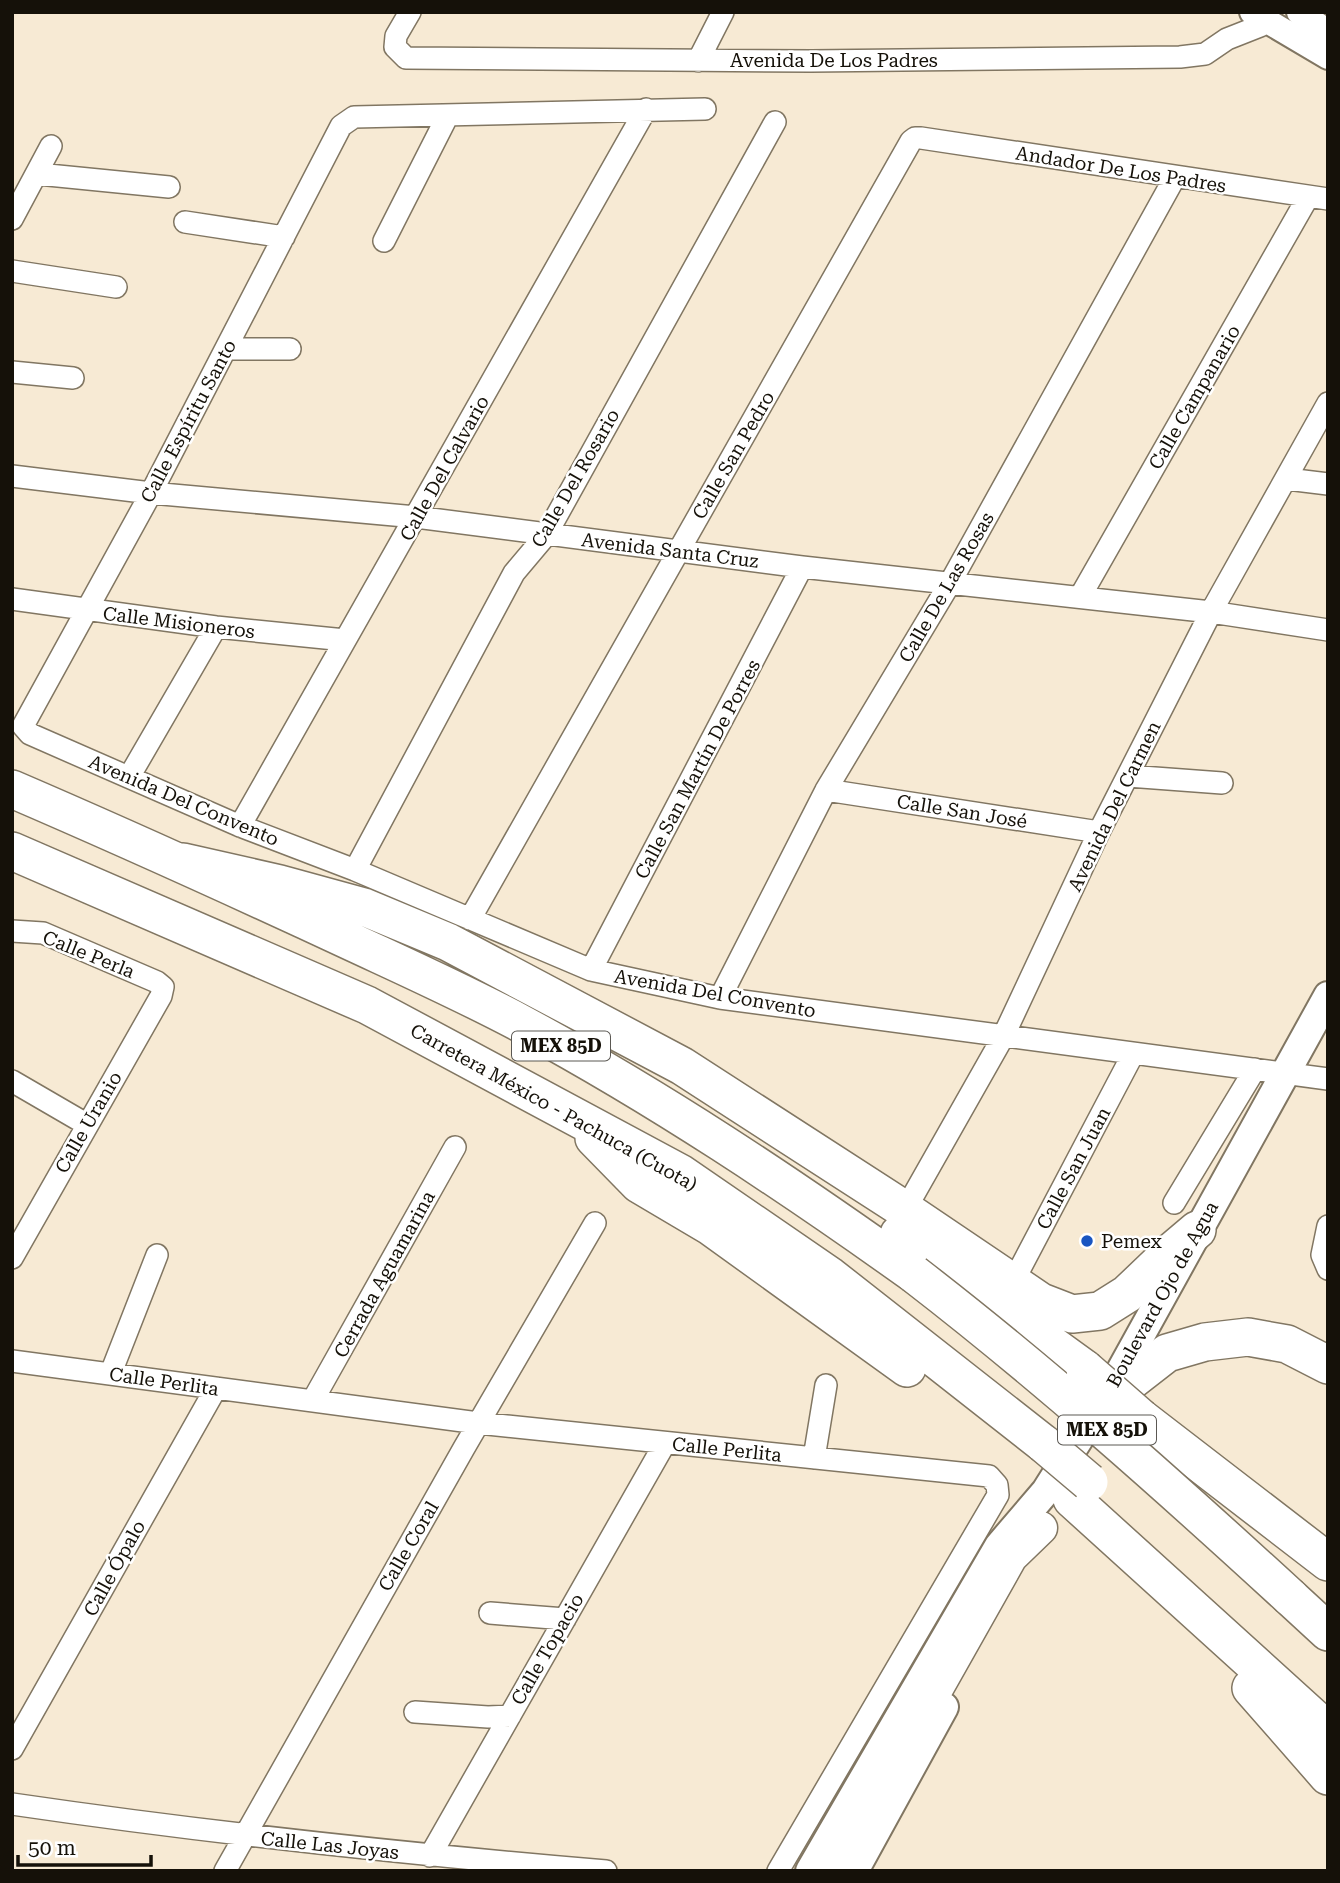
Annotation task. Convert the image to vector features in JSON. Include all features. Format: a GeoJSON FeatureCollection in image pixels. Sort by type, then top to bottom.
{"type":"FeatureCollection","features":[{"type":"Feature","properties":{"kind":"highway","name":"MEX 85D"},"geometry":{"type":"LineString","coordinates":[[12,789],[183,862],[459,991],[535,1031],[702,1130],[806,1197],[914,1274],[1025,1361],[1109,1432],[1328,1632]]}},
{"type":"Feature","properties":{"kind":"highway","name":"Carretera México - Pachuca (Cuota)"},"geometry":{"type":"LineString","coordinates":[[12,851],[367,1005],[680,1172],[818,1268],[1328,1698]]}},
{"type":"Feature","properties":{"kind":"highway"},"geometry":{"type":"LineString","coordinates":[[183,862],[364,907],[448,942],[682,1066],[905,1210],[1041,1302],[1072,1314],[1100,1311],[1127,1294],[1171,1252],[1186,1217]]}},
{"type":"Feature","properties":{"kind":"highway"},"geometry":{"type":"LineString","coordinates":[[682,1066],[728,1110],[1132,1403],[1328,1562]]}},
{"type":"Feature","properties":{"kind":"highway"},"geometry":{"type":"LineString","coordinates":[[1132,1403],[1167,1353],[1205,1342],[1248,1337],[1287,1344],[1328,1365]]}},
{"type":"Feature","properties":{"kind":"highway"},"geometry":{"type":"LineString","coordinates":[[1080,1490],[1223,1635],[1328,1731]]}},
{"type":"Feature","properties":{"kind":"highway"},"geometry":{"type":"LineString","coordinates":[[1223,1635],[1245,1682],[1328,1776]]}},
{"type":"Feature","properties":{"kind":"main road","name":"Boulevard Ojo de Agua"},"geometry":{"type":"LineString","coordinates":[[810,1871],[999,1546],[1046,1491],[1114,1383],[1186,1217],[1306,1076],[1328,996]]}},
{"type":"Feature","properties":{"kind":"main road","name":"Boulevard Ojo de Agua"},"geometry":{"type":"LineString","coordinates":[[1041,1528],[1132,1403],[1328,1032]]}},
{"type":"Feature","properties":{"kind":"main road"},"geometry":{"type":"LineString","coordinates":[[853,1868],[1011,1556],[1041,1528]]}},
{"type":"Feature","properties":{"kind":"street","name":"Avenida De Los Padres"},"geometry":{"type":"LineString","coordinates":[[410,12],[396,36],[395,47],[406,58],[698,61],[1181,57],[1205,54],[1227,39],[1261,26],[1260,16]]}},
{"type":"Feature","properties":{"kind":"street"},"geometry":{"type":"LineString","coordinates":[[698,61],[723,12]]}},
{"type":"Feature","properties":{"kind":"street"},"geometry":{"type":"LineString","coordinates":[[1299,12],[1328,32]]}},
{"type":"Feature","properties":{"kind":"street","name":"Avenida De Los Padres"},"geometry":{"type":"LineString","coordinates":[[1260,16],[1328,57]]}},
{"type":"Feature","properties":{"kind":"street","name":"Calle Del Calvario"},"geometry":{"type":"LineString","coordinates":[[240,826],[646,109]]}},
{"type":"Feature","properties":{"kind":"street"},"geometry":{"type":"LineString","coordinates":[[384,241],[448,115],[705,109]]}},
{"type":"Feature","properties":{"kind":"street","name":"Calle Espíritu Santo"},"geometry":{"type":"LineString","coordinates":[[23,726],[151,493],[341,126],[354,117],[448,115]]}},
{"type":"Feature","properties":{"kind":"street","name":"Calle Del Rosario"},"geometry":{"type":"LineString","coordinates":[[355,870],[514,573],[546,535],[775,122]]}},
{"type":"Feature","properties":{"kind":"street","name":"Andador De Los Padres"},"geometry":{"type":"LineString","coordinates":[[915,138],[1318,198]]}},
{"type":"Feature","properties":{"kind":"street","name":"Calle San Pedro"},"geometry":{"type":"LineString","coordinates":[[470,919],[915,138]]}},
{"type":"Feature","properties":{"kind":"street"},"geometry":{"type":"LineString","coordinates":[[12,219],[51,146]]}},
{"type":"Feature","properties":{"kind":"street"},"geometry":{"type":"LineString","coordinates":[[37,174],[169,187]]}},
{"type":"Feature","properties":{"kind":"street","name":"Calle De Las Rosas"},"geometry":{"type":"LineString","coordinates":[[720,998],[826,790],[950,583],[1175,177]]}},
{"type":"Feature","properties":{"kind":"street","name":"Calle Campanario"},"geometry":{"type":"LineString","coordinates":[[1080,597],[1318,198]]}},
{"type":"Feature","properties":{"kind":"street"},"geometry":{"type":"LineString","coordinates":[[185,222],[284,237]]}},
{"type":"Feature","properties":{"kind":"street"},"geometry":{"type":"LineString","coordinates":[[12,271],[117,287]]}},
{"type":"Feature","properties":{"kind":"street"},"geometry":{"type":"LineString","coordinates":[[226,349],[290,349]]}},
{"type":"Feature","properties":{"kind":"street"},"geometry":{"type":"LineString","coordinates":[[12,372],[73,378]]}},
{"type":"Feature","properties":{"kind":"street","name":"Avenida Del Carmen"},"geometry":{"type":"LineString","coordinates":[[905,1210],[1003,1037],[1099,832],[1211,612],[1328,403]]}},
{"type":"Feature","properties":{"kind":"street","name":"Avenida Santa Cruz"},"geometry":{"type":"LineString","coordinates":[[12,475],[151,493],[416,517],[802,567],[1211,612],[1328,630]]}},
{"type":"Feature","properties":{"kind":"street"},"geometry":{"type":"LineString","coordinates":[[1287,479],[1328,484]]}},
{"type":"Feature","properties":{"kind":"street","name":"Calle San Martín De Porres"},"geometry":{"type":"LineString","coordinates":[[591,970],[802,567]]}},
{"type":"Feature","properties":{"kind":"street","name":"Calle Misioneros"},"geometry":{"type":"LineString","coordinates":[[12,599],[216,627],[345,640]]}},
{"type":"Feature","properties":{"kind":"street"},"geometry":{"type":"LineString","coordinates":[[129,777],[216,627]]}},
{"type":"Feature","properties":{"kind":"street","name":"Avenida Del Convento"},"geometry":{"type":"LineString","coordinates":[[23,726],[30,734],[240,826],[355,870],[591,970],[720,998],[1306,1076]]}},
{"type":"Feature","properties":{"kind":"street"},"geometry":{"type":"LineString","coordinates":[[1128,776],[1222,783]]}},
{"type":"Feature","properties":{"kind":"street","name":"Calle San José"},"geometry":{"type":"LineString","coordinates":[[826,790],[1099,832]]}},
{"type":"Feature","properties":{"kind":"street","name":"Calle Perla"},"geometry":{"type":"LineString","coordinates":[[12,931],[43,933],[163,987]]}},
{"type":"Feature","properties":{"kind":"street","name":"Calle Uranio"},"geometry":{"type":"LineString","coordinates":[[15,1244],[161,996],[163,987]]}},
{"type":"Feature","properties":{"kind":"street","name":"Calle San Juan"},"geometry":{"type":"LineString","coordinates":[[1013,1282],[1133,1054]]}},
{"type":"Feature","properties":{"kind":"street"},"geometry":{"type":"LineString","coordinates":[[1186,1217],[1255,1069]]}},
{"type":"Feature","properties":{"kind":"street"},"geometry":{"type":"LineString","coordinates":[[12,1082],[86,1124]]}},
{"type":"Feature","properties":{"kind":"street","name":"Cerrada Aguamarina"},"geometry":{"type":"LineString","coordinates":[[313,1400],[455,1147]]}},
{"type":"Feature","properties":{"kind":"street","name":"Calle Coral"},"geometry":{"type":"LineString","coordinates":[[225,1871],[478,1423],[595,1223]]}},
{"type":"Feature","properties":{"kind":"street"},"geometry":{"type":"LineString","coordinates":[[1328,1226],[1322,1255],[1328,1269]]}},
{"type":"Feature","properties":{"kind":"street"},"geometry":{"type":"LineString","coordinates":[[113,1374],[114,1365],[157,1255]]}},
{"type":"Feature","properties":{"kind":"street","name":"Calle Perlita"},"geometry":{"type":"LineString","coordinates":[[12,1361],[478,1423],[989,1476],[997,1485],[998,1495],[778,1871]]}},
{"type":"Feature","properties":{"kind":"street"},"geometry":{"type":"LineString","coordinates":[[814,1458],[826,1385]]}},
{"type":"Feature","properties":{"kind":"street","name":"Calle Ópalo"},"geometry":{"type":"LineString","coordinates":[[12,1749],[216,1388]]}},
{"type":"Feature","properties":{"kind":"street","name":"Calle Topacio"},"geometry":{"type":"LineString","coordinates":[[430,1856],[664,1443]]}},
{"type":"Feature","properties":{"kind":"street"},"geometry":{"type":"LineString","coordinates":[[491,1613],[565,1619]]}},
{"type":"Feature","properties":{"kind":"street"},"geometry":{"type":"LineString","coordinates":[[415,1712],[510,1716]]}},
{"type":"Feature","properties":{"kind":"street","name":"Calle Las Joyas"},"geometry":{"type":"LineString","coordinates":[[12,1804],[243,1835],[430,1856],[606,1871]]}},
{"type":"Feature","properties":{"kind":"place","name":"Pemex"},"geometry":{"type":"Point","coordinates":[1087,1241]}}]}
